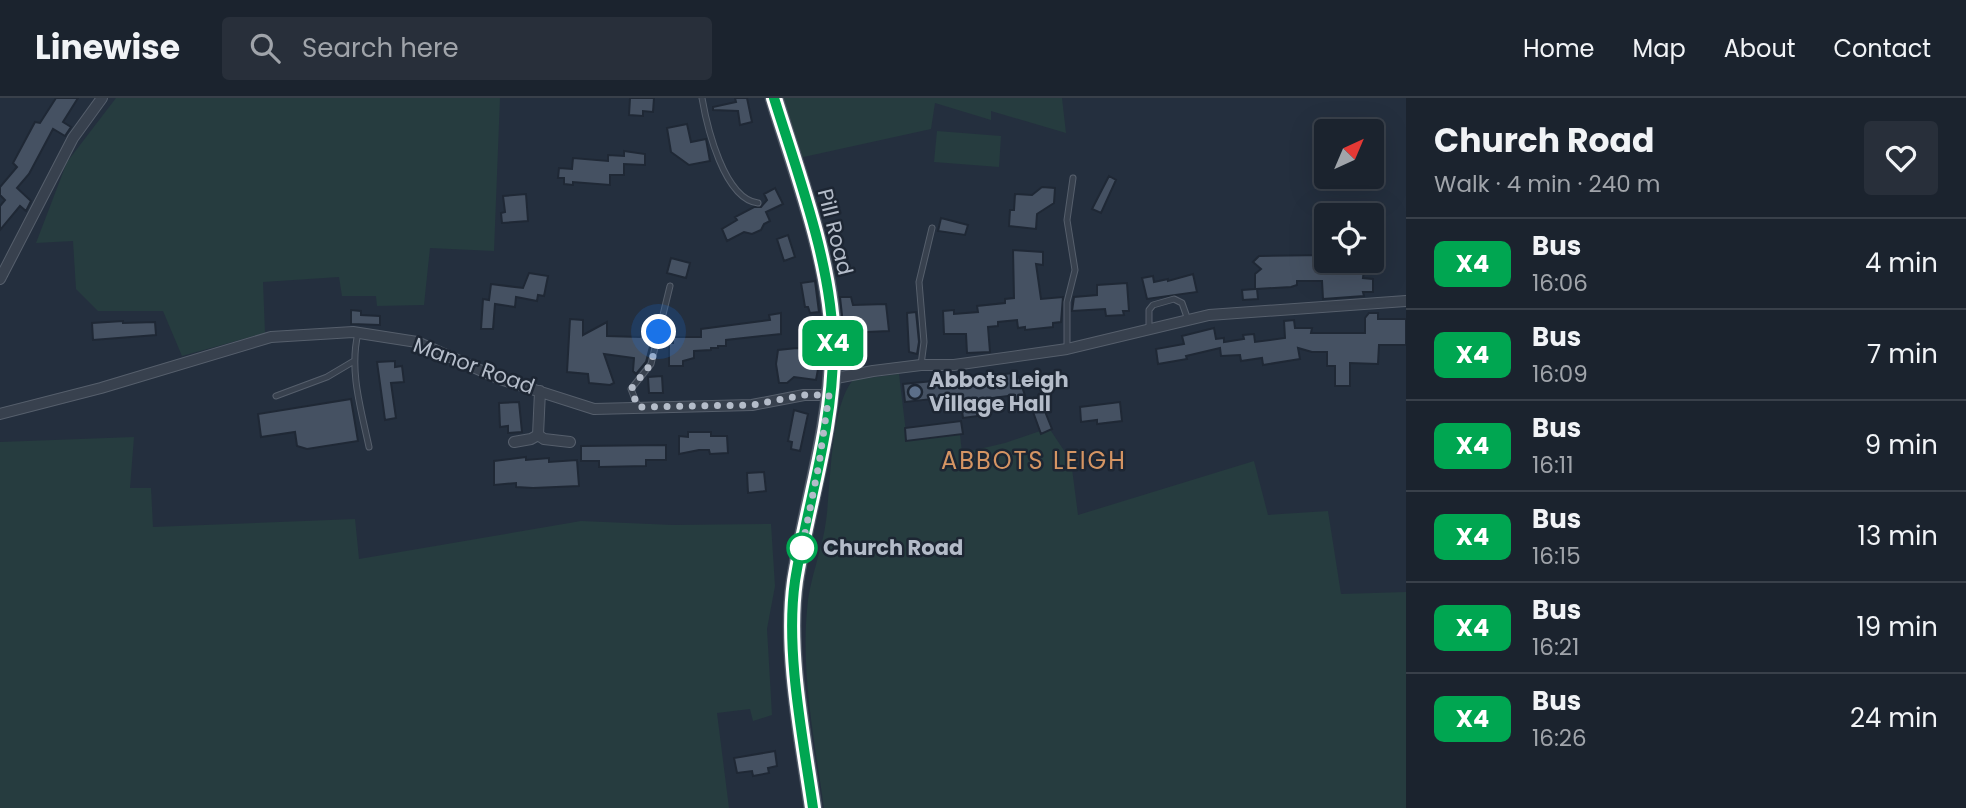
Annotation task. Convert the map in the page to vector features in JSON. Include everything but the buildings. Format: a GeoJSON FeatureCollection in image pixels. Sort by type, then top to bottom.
{"type":"FeatureCollection","features":[{"type":"Feature","properties":{"kind":"main road","name":"Pill Road"},"geometry":{"type":"LineString","coordinates":[[774,98],[819,249],[828,331],[830,387],[819,464],[795,582],[792,625],[813,808]]}},
{"type":"Feature","properties":{"kind":"street"},"geometry":{"type":"LineString","coordinates":[[0,279],[73,138],[102,98]]}},
{"type":"Feature","properties":{"kind":"street"},"geometry":{"type":"LineString","coordinates":[[830,387],[921,365],[954,365],[1067,349],[1209,315],[1406,301]]}},
{"type":"Feature","properties":{"kind":"street","name":"Manor Road"},"geometry":{"type":"LineString","coordinates":[[0,415],[271,337],[358,333],[417,342],[500,379],[594,409],[752,405],[830,387]]}},
{"type":"Feature","properties":{"kind":"street"},"geometry":{"type":"LineString","coordinates":[[538,435],[540,391]]}},
{"type":"Feature","properties":{"kind":"street"},"geometry":{"type":"LineString","coordinates":[[514,442],[538,435]]}},
{"type":"Feature","properties":{"kind":"street"},"geometry":{"type":"LineString","coordinates":[[538,435],[544,439],[570,442]]}},
{"type":"Feature","properties":{"kind":"lane"},"geometry":{"type":"LineString","coordinates":[[702,98],[718,158],[735,191],[751,202],[758,203]]}},
{"type":"Feature","properties":{"kind":"lane"},"geometry":{"type":"LineString","coordinates":[[1067,349],[1067,302],[1075,270],[1067,220],[1073,178]]}},
{"type":"Feature","properties":{"kind":"lane"},"geometry":{"type":"LineString","coordinates":[[921,365],[924,342],[919,282],[933,228]]}},
{"type":"Feature","properties":{"kind":"lane"},"geometry":{"type":"LineString","coordinates":[[638,407],[631,389],[651,364],[670,286]]}},
{"type":"Feature","properties":{"kind":"lane"},"geometry":{"type":"LineString","coordinates":[[1149,328],[1149,310],[1153,305],[1174,299],[1182,303],[1188,320]]}},
{"type":"Feature","properties":{"kind":"lane"},"geometry":{"type":"LineString","coordinates":[[358,333],[354,361],[356,388],[369,447]]}},
{"type":"Feature","properties":{"kind":"lane"},"geometry":{"type":"LineString","coordinates":[[276,396],[327,377],[354,361]]}},
{"type":"Feature","properties":{"kind":"green space"},"geometry":{"type":"Polygon","coordinates":[[[116,98],[500,98],[494,251],[430,248],[424,305],[377,306],[376,296],[342,296],[339,277],[263,282],[265,333],[182,356],[163,311],[98,311],[76,289],[73,241],[36,243],[67,162],[116,98]]]}},
{"type":"Feature","properties":{"kind":"green space"},"geometry":{"type":"Polygon","coordinates":[[[781,98],[1062,98],[1066,133],[991,111],[991,120],[935,103],[931,129],[799,158],[781,98]]]}},
{"type":"Feature","properties":{"kind":"green space"},"geometry":{"type":"Polygon","coordinates":[[[937,131],[1001,136],[999,167],[934,162],[937,131]]]}},
{"type":"Feature","properties":{"kind":"green space"},"geometry":{"type":"Polygon","coordinates":[[[899,374],[907,441],[960,434],[962,453],[1005,443],[1049,428],[1071,461],[1078,515],[1254,461],[1268,515],[1328,511],[1341,594],[1406,592],[1406,808],[824,808],[810,709],[806,635],[808,599],[826,521],[836,427],[845,392],[853,380],[899,374]]]}},
{"type":"Feature","properties":{"kind":"green space"},"geometry":{"type":"Polygon","coordinates":[[[134,437],[130,488],[151,488],[153,527],[355,519],[359,559],[581,521],[673,525],[771,524],[775,586],[767,629],[772,715],[753,721],[750,709],[717,713],[729,808],[0,808],[0,442],[134,437]]]}},
{"type":"Feature","properties":{"kind":"bus line","name":"X4"},"geometry":{"type":"LineString","coordinates":[[774,98],[819,249],[831,318],[833,350],[826,420],[795,582],[792,625],[813,808]]}},
{"type":"Feature","properties":{"kind":"place","name":"Abbots Leigh Village Hall"},"geometry":{"type":"Point","coordinates":[915,392]}},
{"type":"Feature","properties":{"kind":"place","name":"Church Road"},"geometry":{"type":"Point","coordinates":[802,548]}},
{"type":"Feature","properties":{"kind":"district","name":"ABBOTS LEIGH"},"geometry":{"type":"Point","coordinates":[1034,461]}},
{"type":"Feature","properties":{"kind":"route"},"geometry":{"type":"LineString","coordinates":[[659,332],[651,364],[631,389],[638,407],[752,405],[804,395],[829,395],[819,464],[800,558],[802,548]]}}]}
